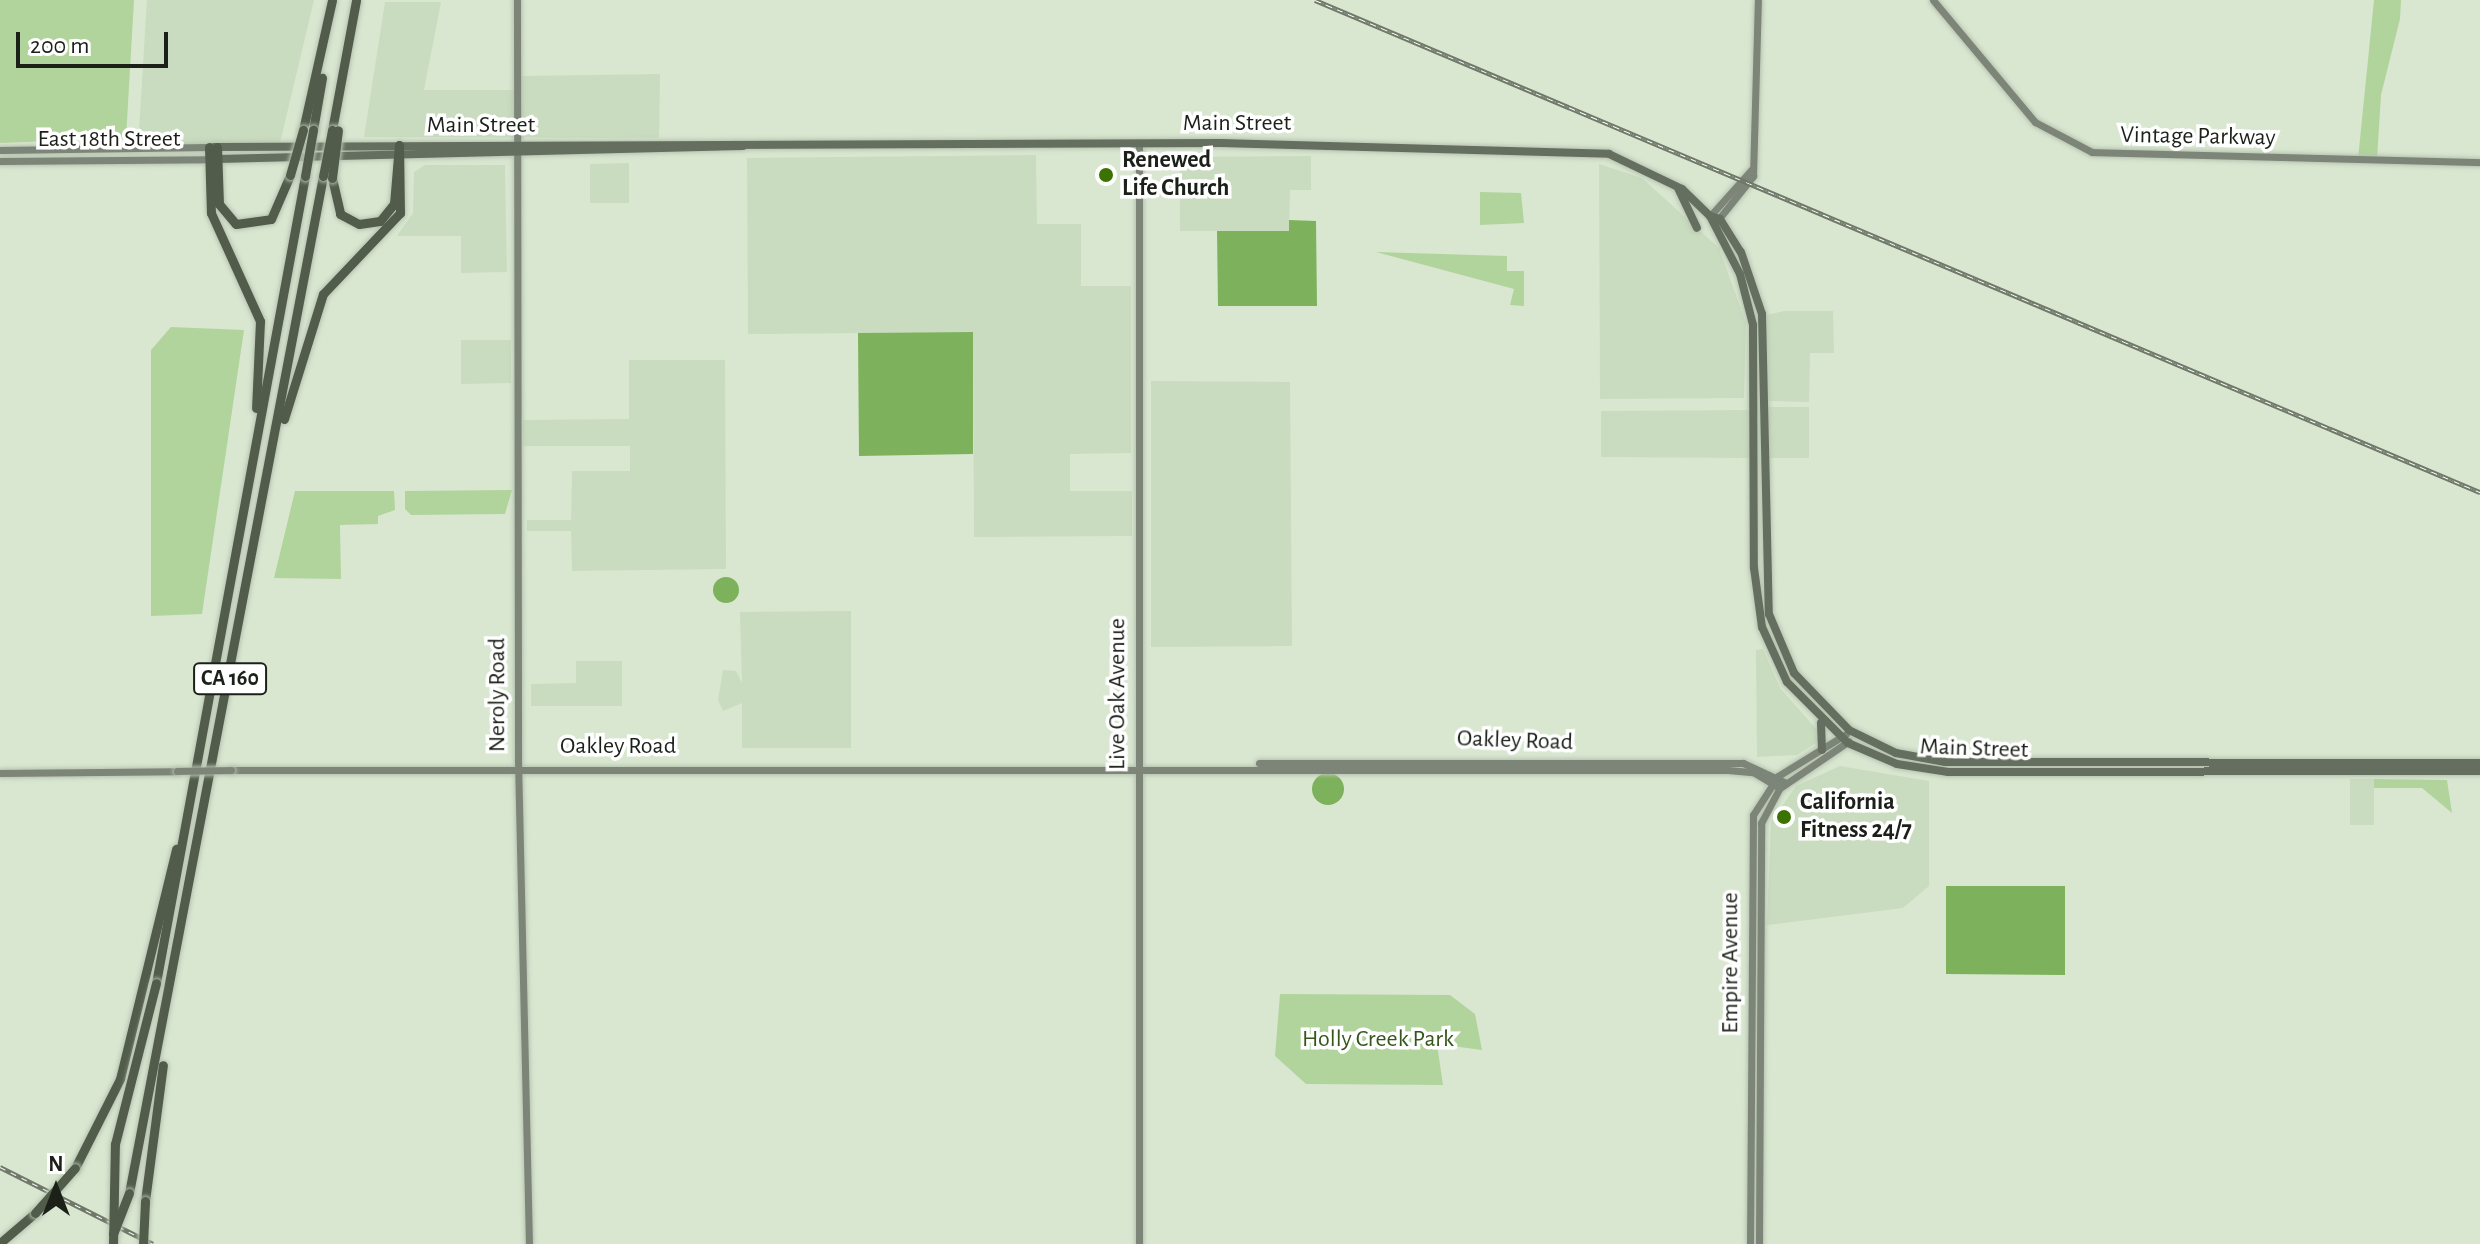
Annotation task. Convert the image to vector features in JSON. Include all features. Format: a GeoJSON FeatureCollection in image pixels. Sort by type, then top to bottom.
{"type":"FeatureCollection","features":[{"type":"Feature","properties":{"kind":"highway","name":"CA 160"},"geometry":{"type":"LineString","coordinates":[[0,1243],[35,1213],[75,1168],[120,1079],[192,787],[305,176],[308,130],[334,0]]}},
{"type":"Feature","properties":{"kind":"highway","name":"CA 160"},"geometry":{"type":"LineString","coordinates":[[110,1244],[129,1193],[172,994],[268,473],[328,177],[356,1]]}},
{"type":"Feature","properties":{"kind":"highway"},"geometry":{"type":"LineString","coordinates":[[213,147],[219,204],[243,226],[276,214],[308,130]]}},
{"type":"Feature","properties":{"kind":"highway"},"geometry":{"type":"LineString","coordinates":[[268,473],[318,303],[396,220],[399,145]]}},
{"type":"Feature","properties":{"kind":"highway"},"geometry":{"type":"LineString","coordinates":[[328,177],[340,214],[372,223],[394,204],[399,158]]}},
{"type":"Feature","properties":{"kind":"highway"},"geometry":{"type":"LineString","coordinates":[[214,159],[211,213],[253,296],[261,329],[237,538]]}},
{"type":"Feature","properties":{"kind":"highway"},"geometry":{"type":"LineString","coordinates":[[110,1244],[115,1144],[156,983],[192,787]]}},
{"type":"Feature","properties":{"kind":"highway"},"geometry":{"type":"LineString","coordinates":[[143,1244],[145,1201],[172,994]]}},
{"type":"Feature","properties":{"kind":"main road","name":"Main Street"},"geometry":{"type":"LineString","coordinates":[[213,147],[1139,143],[1563,148],[1633,161],[1676,184],[1714,220],[1751,274],[1763,327],[1769,614],[1794,673],[1851,731],[1896,753],[1945,762],[2480,763]]}},
{"type":"Feature","properties":{"kind":"main road","name":"Main Street"},"geometry":{"type":"LineString","coordinates":[[214,159],[517,157],[743,146]]}},
{"type":"Feature","properties":{"kind":"main road"},"geometry":{"type":"LineString","coordinates":[[1676,184],[1697,228]]}},
{"type":"Feature","properties":{"kind":"main road","name":"Main Street"},"geometry":{"type":"LineString","coordinates":[[1714,220],[1740,274],[1753,325],[1760,617],[1787,682],[1819,719],[1844,740],[1897,764],[1948,772],[2480,771]]}},
{"type":"Feature","properties":{"kind":"main road"},"geometry":{"type":"LineString","coordinates":[[1819,719],[1822,750]]}},
{"type":"Feature","properties":{"kind":"street","name":"Neroly Road"},"geometry":{"type":"LineString","coordinates":[[517,0],[518,768],[529,1244]]}},
{"type":"Feature","properties":{"kind":"street"},"geometry":{"type":"LineString","coordinates":[[1714,220],[1745,194],[1752,169],[1758,0]]}},
{"type":"Feature","properties":{"kind":"street","name":"Vintage Parkway"},"geometry":{"type":"LineString","coordinates":[[1933,0],[2035,122],[2092,152],[2480,162]]}},
{"type":"Feature","properties":{"kind":"street","name":"Live Oak Avenue"},"geometry":{"type":"LineString","coordinates":[[1139,143],[1139,1244]]}},
{"type":"Feature","properties":{"kind":"street","name":"East 18th Street"},"geometry":{"type":"LineString","coordinates":[[0,150],[213,147]]}},
{"type":"Feature","properties":{"kind":"street","name":"East 18th Street"},"geometry":{"type":"LineString","coordinates":[[0,161],[214,159]]}},
{"type":"Feature","properties":{"kind":"street","name":"Empire Avenue"},"geometry":{"type":"LineString","coordinates":[[1759,1244],[1761,823],[1783,786],[1844,740],[1851,731]]}},
{"type":"Feature","properties":{"kind":"street","name":"Empire Avenue"},"geometry":{"type":"LineString","coordinates":[[1750,1244],[1753,815],[1775,779],[1844,740]]}},
{"type":"Feature","properties":{"kind":"street","name":"Oakley Road"},"geometry":{"type":"LineString","coordinates":[[0,773],[1236,766],[1327,759],[1743,763],[1783,786]]}},
{"type":"Feature","properties":{"kind":"street"},"geometry":{"type":"LineString","coordinates":[[1751,961],[1760,995]]}},
{"type":"Feature","properties":{"kind":"shaded area"},"geometry":{"type":"Polygon","coordinates":[[[147,0],[314,0],[280,143],[138,146],[147,0]]]}},
{"type":"Feature","properties":{"kind":"shaded area"},"geometry":{"type":"Polygon","coordinates":[[[385,2],[441,2],[424,90],[519,90],[521,76],[660,74],[659,138],[364,137],[385,2]]]}},
{"type":"Feature","properties":{"kind":"shaded area"},"geometry":{"type":"Polygon","coordinates":[[[1036,155],[1037,224],[1081,224],[1081,286],[1131,286],[1131,453],[1070,454],[1070,491],[1132,491],[1132,536],[974,537],[973,332],[748,334],[747,158],[1036,155]]]}},
{"type":"Feature","properties":{"kind":"shaded area"},"geometry":{"type":"Polygon","coordinates":[[[1311,156],[1311,190],[1290,190],[1289,231],[1180,231],[1180,157],[1311,156]]]}},
{"type":"Feature","properties":{"kind":"shaded area"},"geometry":{"type":"Polygon","coordinates":[[[629,163],[629,203],[590,203],[590,164],[629,163]]]}},
{"type":"Feature","properties":{"kind":"shaded area"},"geometry":{"type":"Polygon","coordinates":[[[1599,164],[1642,178],[1719,248],[1746,323],[1744,398],[1600,399],[1599,164]]]}},
{"type":"Feature","properties":{"kind":"shaded area"},"geometry":{"type":"Polygon","coordinates":[[[425,165],[505,165],[507,272],[461,273],[461,236],[397,236],[413,213],[414,172],[425,165]]]}},
{"type":"Feature","properties":{"kind":"shaded area"},"geometry":{"type":"Polygon","coordinates":[[[1289,220],[1316,221],[1317,306],[1218,306],[1217,231],[1289,231],[1289,220]]]}},
{"type":"Feature","properties":{"kind":"shaded area"},"geometry":{"type":"Polygon","coordinates":[[[1784,311],[1833,311],[1834,353],[1810,353],[1809,402],[1767,401],[1767,315],[1784,311]]]}},
{"type":"Feature","properties":{"kind":"shaded area"},"geometry":{"type":"Polygon","coordinates":[[[973,332],[973,454],[859,456],[858,333],[973,332]]]}},
{"type":"Feature","properties":{"kind":"shaded area"},"geometry":{"type":"Polygon","coordinates":[[[461,340],[511,340],[511,383],[461,384],[461,340]]]}},
{"type":"Feature","properties":{"kind":"shaded area"},"geometry":{"type":"Polygon","coordinates":[[[629,360],[725,360],[726,569],[572,571],[571,531],[527,531],[527,520],[571,520],[572,471],[630,471],[630,446],[523,446],[523,420],[629,419],[629,360]]]}},
{"type":"Feature","properties":{"kind":"shaded area"},"geometry":{"type":"Polygon","coordinates":[[[1151,381],[1290,382],[1292,646],[1151,647],[1151,381]]]}},
{"type":"Feature","properties":{"kind":"shaded area"},"geometry":{"type":"Polygon","coordinates":[[[1767,407],[1809,407],[1809,458],[1768,458],[1767,407]]]}},
{"type":"Feature","properties":{"kind":"shaded area"},"geometry":{"type":"Polygon","coordinates":[[[1749,410],[1750,458],[1601,457],[1601,411],[1749,410]]]}},
{"type":"Feature","properties":{"kind":"shaded area"},"geometry":{"type":"Polygon","coordinates":[[[726,577],[736,580],[739,590],[736,600],[726,603],[716,600],[713,590],[716,580],[726,577]]]}},
{"type":"Feature","properties":{"kind":"shaded area"},"geometry":{"type":"Polygon","coordinates":[[[851,611],[851,748],[742,748],[742,703],[723,711],[718,700],[723,670],[736,671],[742,683],[740,612],[851,611]]]}},
{"type":"Feature","properties":{"kind":"shaded area"},"geometry":{"type":"Polygon","coordinates":[[[1763,649],[1780,688],[1818,731],[1819,741],[1797,755],[1757,757],[1756,650],[1763,649]]]}},
{"type":"Feature","properties":{"kind":"shaded area"},"geometry":{"type":"Polygon","coordinates":[[[576,661],[622,661],[622,706],[531,706],[531,684],[576,683],[576,661]]]}},
{"type":"Feature","properties":{"kind":"shaded area"},"geometry":{"type":"Polygon","coordinates":[[[1840,766],[1929,781],[1929,886],[1903,908],[1767,925],[1771,822],[1796,786],[1840,766]]]}},
{"type":"Feature","properties":{"kind":"shaded area"},"geometry":{"type":"Polygon","coordinates":[[[1328,773],[1339,778],[1344,789],[1339,800],[1328,805],[1317,800],[1312,789],[1317,778],[1328,773]]]}},
{"type":"Feature","properties":{"kind":"shaded area"},"geometry":{"type":"Polygon","coordinates":[[[2350,779],[2374,779],[2374,825],[2350,825],[2350,779]]]}},
{"type":"Feature","properties":{"kind":"shaded area"},"geometry":{"type":"Polygon","coordinates":[[[1946,886],[2065,886],[2065,975],[1946,974],[1946,886]]]}},
{"type":"Feature","properties":{"kind":"green space"},"geometry":{"type":"Polygon","coordinates":[[[0,0],[134,0],[126,138],[0,143],[0,0]]]}},
{"type":"Feature","properties":{"kind":"green space"},"geometry":{"type":"Polygon","coordinates":[[[2374,0],[2401,0],[2400,19],[2381,95],[2377,159],[2358,159],[2374,0]]]}},
{"type":"Feature","properties":{"kind":"green space"},"geometry":{"type":"Polygon","coordinates":[[[1480,192],[1521,193],[1524,223],[1480,225],[1480,192]]]}},
{"type":"Feature","properties":{"kind":"green space"},"geometry":{"type":"Polygon","coordinates":[[[1376,252],[1507,256],[1507,271],[1524,271],[1524,306],[1510,305],[1514,289],[1376,252]]]}},
{"type":"Feature","properties":{"kind":"green space"},"geometry":{"type":"Polygon","coordinates":[[[171,327],[244,330],[202,614],[151,616],[151,350],[171,327]]]}},
{"type":"Feature","properties":{"kind":"green space"},"geometry":{"type":"Polygon","coordinates":[[[512,490],[505,514],[411,515],[405,509],[405,491],[512,490]]]}},
{"type":"Feature","properties":{"kind":"green space"},"geometry":{"type":"Polygon","coordinates":[[[295,491],[394,491],[395,510],[378,516],[378,524],[340,525],[341,579],[274,578],[295,491]]]}},
{"type":"Feature","properties":{"kind":"green space"},"geometry":{"type":"Polygon","coordinates":[[[2374,779],[2447,780],[2452,813],[2422,788],[2374,788],[2374,779]]]}},
{"type":"Feature","properties":{"kind":"green space","name":"Holly Creek Park"},"geometry":{"type":"Polygon","coordinates":[[[1280,994],[1450,995],[1475,1014],[1482,1050],[1437,1044],[1443,1085],[1306,1084],[1275,1056],[1280,994]]]}},
{"type":"Feature","properties":{"kind":"railway"},"geometry":{"type":"LineString","coordinates":[[1315,0],[2480,492]]}},
{"type":"Feature","properties":{"kind":"railway"},"geometry":{"type":"LineString","coordinates":[[0,1167],[153,1244]]}},
{"type":"Feature","properties":{"kind":"place","name":"Renewed Life Church"},"geometry":{"type":"Point","coordinates":[1106,175]}},
{"type":"Feature","properties":{"kind":"place","name":"California Fitness 24/7"},"geometry":{"type":"Point","coordinates":[1784,817]}}]}
